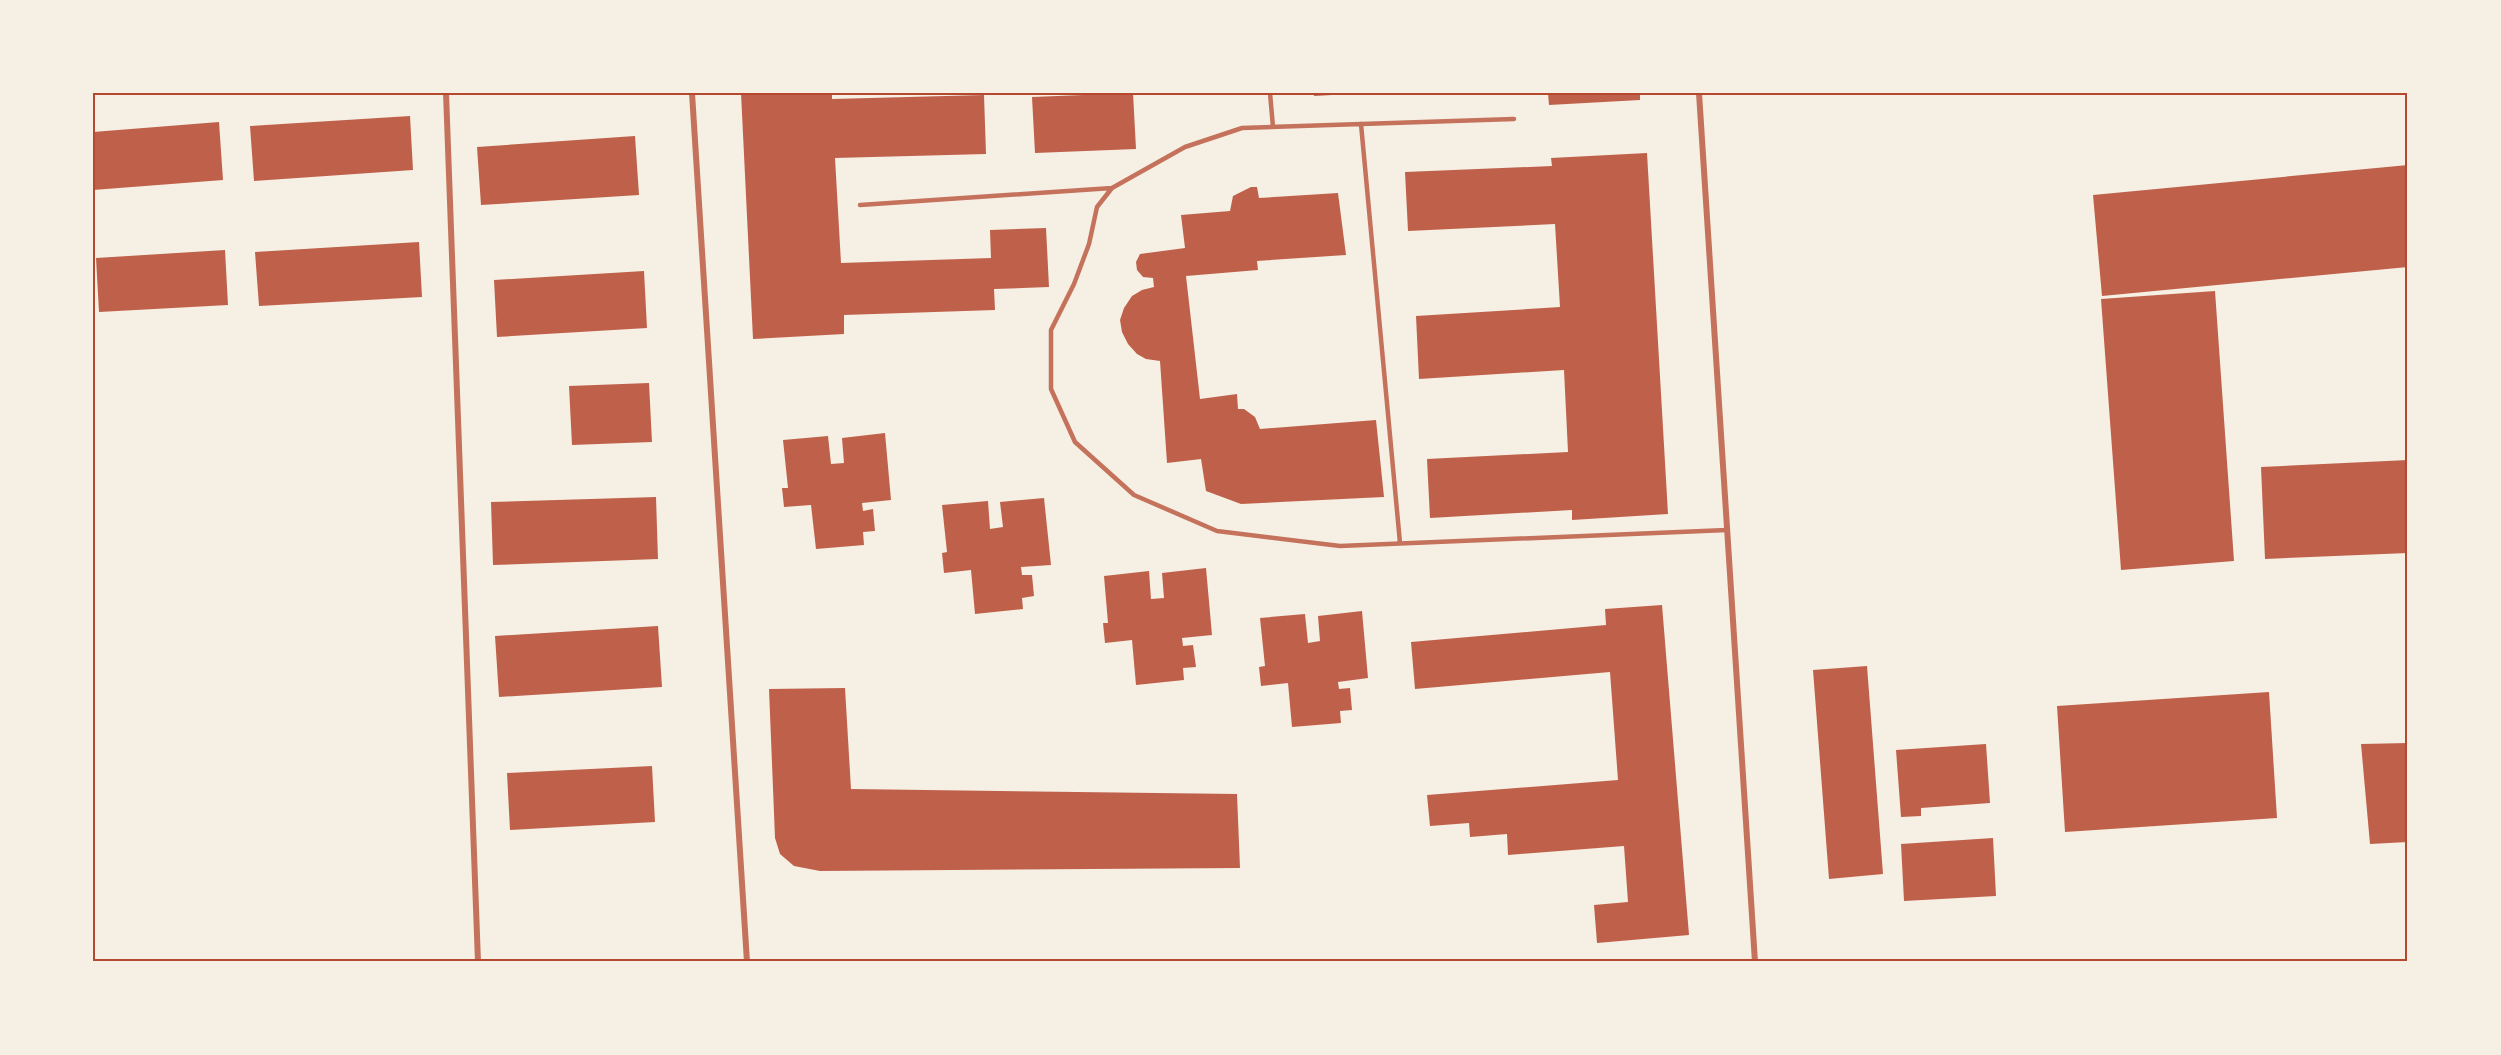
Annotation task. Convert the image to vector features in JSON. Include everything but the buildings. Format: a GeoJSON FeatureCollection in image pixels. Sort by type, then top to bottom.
{"type":"FeatureCollection","features":[{"type":"Feature","properties":{"kind":"street"},"geometry":{"type":"LineString","coordinates":[[446,93],[478,962]]}},
{"type":"Feature","properties":{"kind":"street"},"geometry":{"type":"LineString","coordinates":[[692,93],[747,962]]}},
{"type":"Feature","properties":{"kind":"street"},"geometry":{"type":"LineString","coordinates":[[1699,93],[1755,962]]}},
{"type":"Feature","properties":{"kind":"lane"},"geometry":{"type":"LineString","coordinates":[[1270,93],[1273,127]]}},
{"type":"Feature","properties":{"kind":"lane"},"geometry":{"type":"LineString","coordinates":[[1514,119],[1242,128],[1185,147],[1112,188],[1098,207],[1089,244],[1074,284],[1052,330],[1051,389],[1075,442],[1134,495],[1217,531],[1340,546],[1727,530]]}},
{"type":"Feature","properties":{"kind":"lane"},"geometry":{"type":"LineString","coordinates":[[1361,124],[1400,543]]}},
{"type":"Feature","properties":{"kind":"lane"},"geometry":{"type":"LineString","coordinates":[[860,205],[1112,188]]}}]}
